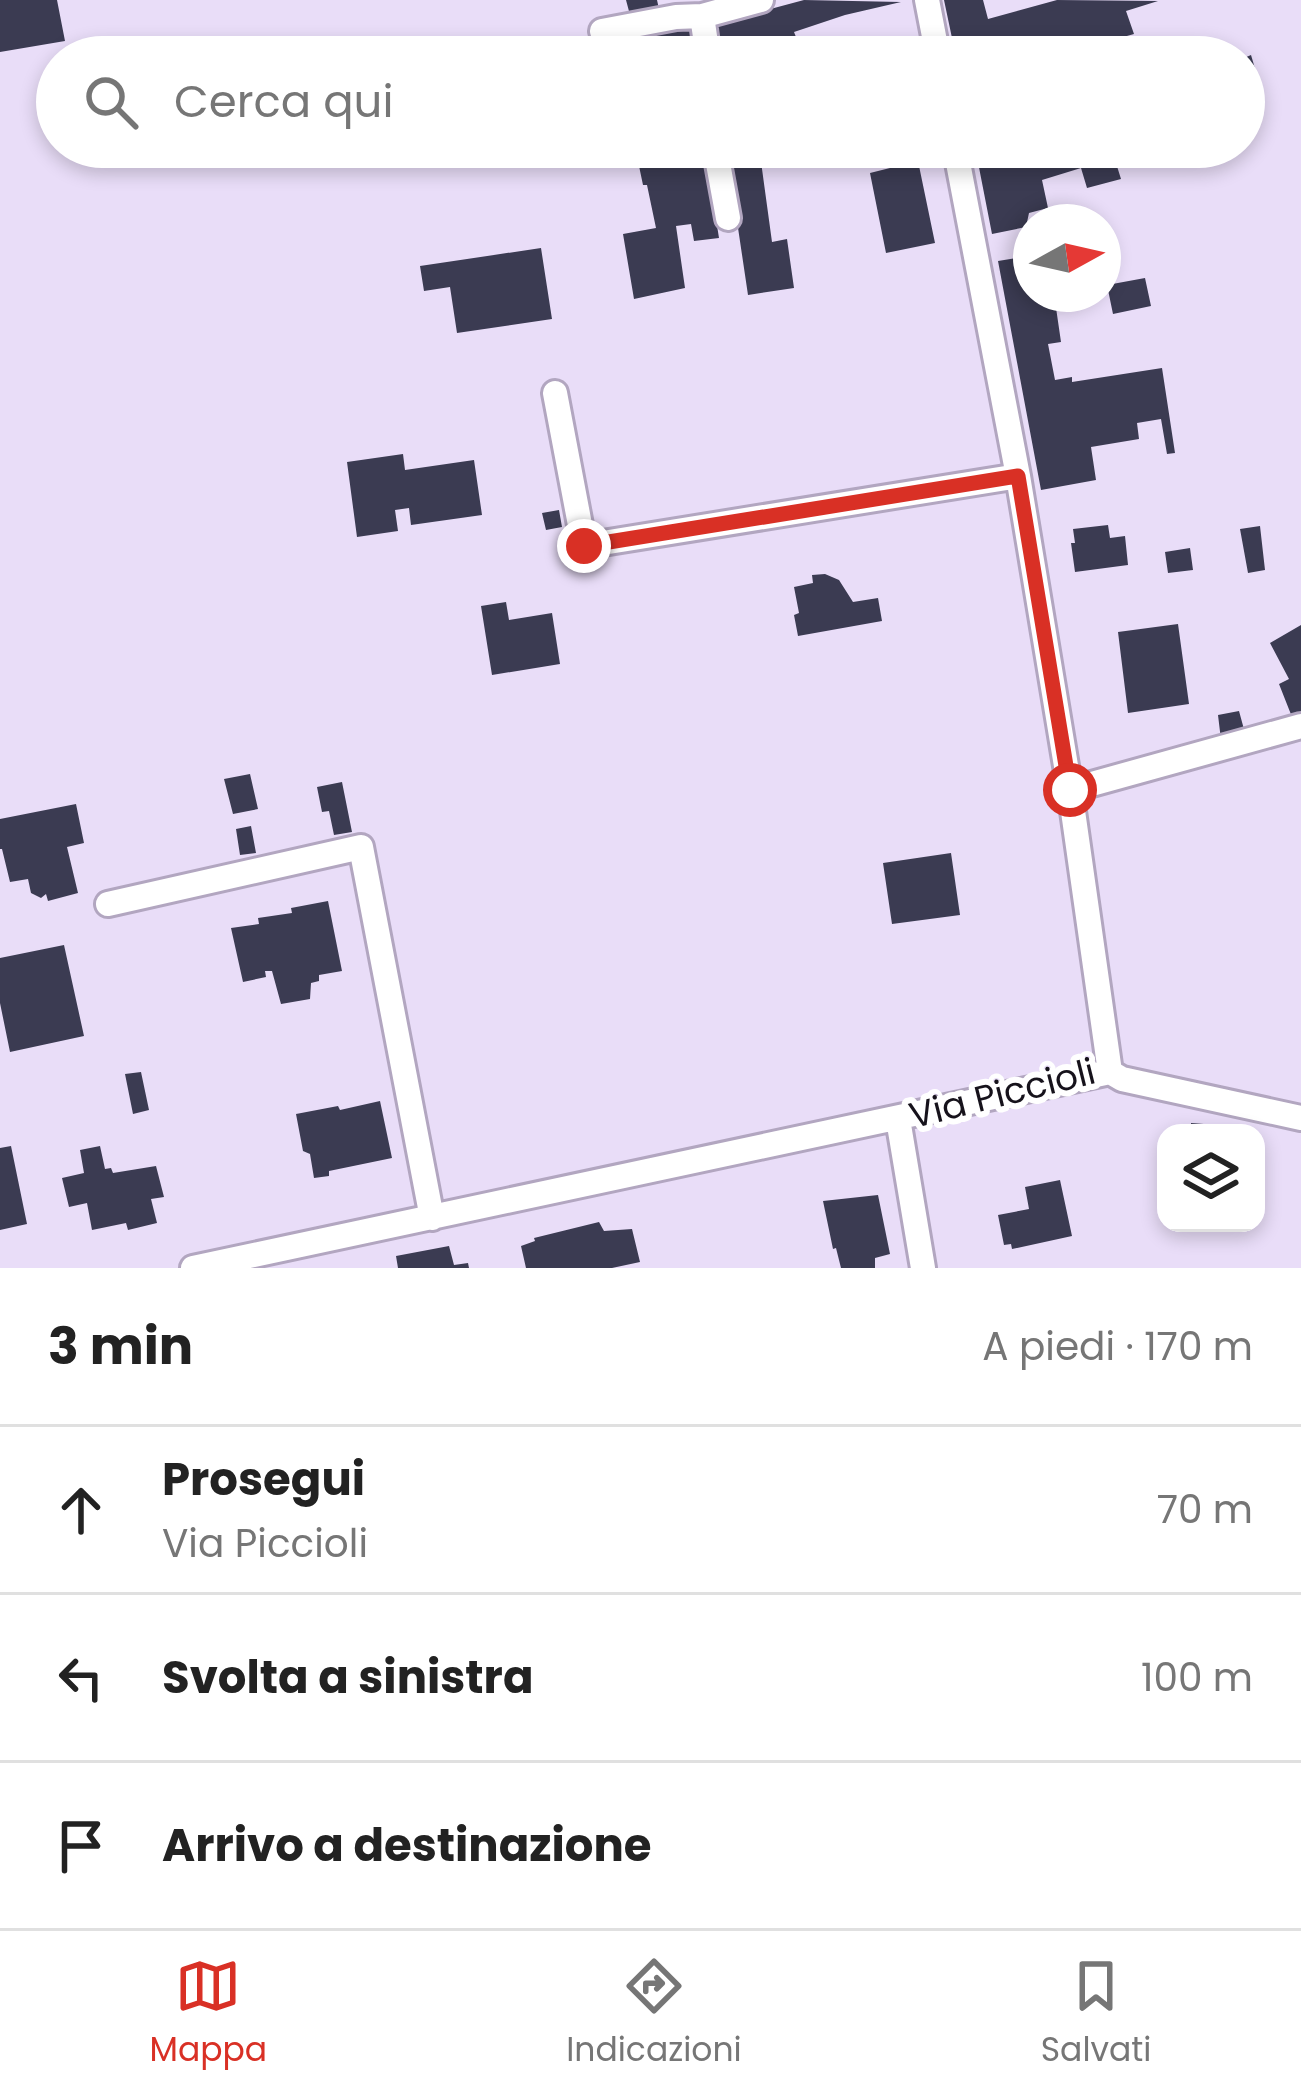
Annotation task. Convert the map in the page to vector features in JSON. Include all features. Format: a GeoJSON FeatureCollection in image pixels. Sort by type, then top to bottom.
{"type":"FeatureCollection","features":[{"type":"Feature","properties":{"kind":"street"},"geometry":{"type":"LineString","coordinates":[[602,31],[684,11],[760,0]]}},
{"type":"Feature","properties":{"kind":"street"},"geometry":{"type":"LineString","coordinates":[[927,0],[934,36]]}},
{"type":"Feature","properties":{"kind":"street"},"geometry":{"type":"LineString","coordinates":[[719,168],[728,218]]}},
{"type":"Feature","properties":{"kind":"street","name":"Via Piccioli"},"geometry":{"type":"LineString","coordinates":[[205,1267],[1110,1072],[1018,476],[959,168]]}},
{"type":"Feature","properties":{"kind":"street"},"geometry":{"type":"LineString","coordinates":[[555,393],[584,546],[1018,476]]}},
{"type":"Feature","properties":{"kind":"street"},"geometry":{"type":"LineString","coordinates":[[1070,790],[1301,726]]}},
{"type":"Feature","properties":{"kind":"street"},"geometry":{"type":"LineString","coordinates":[[108,904],[361,847],[432,1218]]}},
{"type":"Feature","properties":{"kind":"street"},"geometry":{"type":"LineString","coordinates":[[1110,1072],[1122,1079],[1301,1118]]}},
{"type":"Feature","properties":{"kind":"street"},"geometry":{"type":"LineString","coordinates":[[898,1119],[923,1268]]}},
{"type":"Feature","properties":{"kind":"building"},"geometry":{"type":"Polygon","coordinates":[[[0,0],[57,0],[64,36],[36,36],[36,46],[0,52],[0,0]]]}},
{"type":"Feature","properties":{"kind":"building"},"geometry":{"type":"Polygon","coordinates":[[[626,0],[657,0],[659,9],[630,15],[626,0]]]}},
{"type":"Feature","properties":{"kind":"building"},"geometry":{"type":"Polygon","coordinates":[[[804,0],[901,2],[845,15],[794,32],[796,36],[711,36],[708,21],[804,0]]]}},
{"type":"Feature","properties":{"kind":"building"},"geometry":{"type":"Polygon","coordinates":[[[944,0],[983,0],[988,19],[1057,0],[1158,1],[1126,11],[1134,34],[1127,36],[952,36],[944,0]]]}},
{"type":"Feature","properties":{"kind":"building"},"geometry":{"type":"Polygon","coordinates":[[[691,24],[693,36],[622,36],[691,24]]]}},
{"type":"Feature","properties":{"kind":"building"},"geometry":{"type":"Polygon","coordinates":[[[639,168],[708,168],[719,238],[694,241],[691,224],[676,226],[685,288],[634,299],[623,234],[656,228],[647,185],[643,185],[639,168]]]}},
{"type":"Feature","properties":{"kind":"building"},"geometry":{"type":"Polygon","coordinates":[[[729,168],[762,168],[772,242],[787,239],[794,288],[748,295],[729,168]]]}},
{"type":"Feature","properties":{"kind":"building"},"geometry":{"type":"Polygon","coordinates":[[[919,168],[935,243],[886,253],[870,173],[919,168]]]}},
{"type":"Feature","properties":{"kind":"building"},"geometry":{"type":"Polygon","coordinates":[[[979,168],[1081,168],[1042,180],[1047,204],[1013,204],[1013,230],[992,234],[979,168]]]}},
{"type":"Feature","properties":{"kind":"building"},"geometry":{"type":"Polygon","coordinates":[[[1081,168],[1118,168],[1121,179],[1087,188],[1081,168]]]}},
{"type":"Feature","properties":{"kind":"building"},"geometry":{"type":"Polygon","coordinates":[[[541,248],[552,319],[457,333],[450,287],[424,291],[420,266],[541,248]]]}},
{"type":"Feature","properties":{"kind":"building"},"geometry":{"type":"Polygon","coordinates":[[[1013,258],[1013,312],[1057,312],[1061,342],[1048,344],[1055,380],[1072,377],[1072,382],[1162,368],[1175,453],[1167,454],[1161,419],[1137,423],[1139,439],[1091,447],[1096,480],[1041,490],[998,261],[1013,258]]]}},
{"type":"Feature","properties":{"kind":"building"},"geometry":{"type":"Polygon","coordinates":[[[1145,278],[1151,306],[1113,314],[1121,312],[1121,282],[1145,278]]]}},
{"type":"Feature","properties":{"kind":"building"},"geometry":{"type":"Polygon","coordinates":[[[403,454],[405,470],[474,460],[482,515],[411,525],[409,508],[395,510],[398,531],[357,537],[347,462],[403,454]]]}},
{"type":"Feature","properties":{"kind":"building"},"geometry":{"type":"Polygon","coordinates":[[[559,510],[562,527],[546,530],[542,513],[559,510]]]}},
{"type":"Feature","properties":{"kind":"building"},"geometry":{"type":"Polygon","coordinates":[[[1108,525],[1110,538],[1125,536],[1128,565],[1075,572],[1073,529],[1108,525]]]}},
{"type":"Feature","properties":{"kind":"building"},"geometry":{"type":"Polygon","coordinates":[[[1260,526],[1265,570],[1248,573],[1240,529],[1260,526]]]}},
{"type":"Feature","properties":{"kind":"building"},"geometry":{"type":"Polygon","coordinates":[[[1190,548],[1193,570],[1168,573],[1165,552],[1190,548]]]}},
{"type":"Feature","properties":{"kind":"building"},"geometry":{"type":"Polygon","coordinates":[[[812,575],[839,580],[853,602],[878,598],[882,621],[798,636],[794,587],[813,583],[812,575]]]}},
{"type":"Feature","properties":{"kind":"building"},"geometry":{"type":"Polygon","coordinates":[[[506,602],[509,620],[552,613],[560,664],[492,675],[481,606],[506,602]]]}},
{"type":"Feature","properties":{"kind":"building"},"geometry":{"type":"Polygon","coordinates":[[[1178,624],[1189,704],[1128,713],[1118,632],[1178,624]]]}},
{"type":"Feature","properties":{"kind":"building"},"geometry":{"type":"Polygon","coordinates":[[[1301,625],[1301,714],[1292,717],[1279,684],[1289,679],[1270,643],[1301,625]]]}},
{"type":"Feature","properties":{"kind":"building"},"geometry":{"type":"Polygon","coordinates":[[[1239,711],[1245,733],[1221,740],[1218,715],[1239,711]]]}},
{"type":"Feature","properties":{"kind":"building"},"geometry":{"type":"Polygon","coordinates":[[[250,774],[258,809],[233,814],[224,779],[250,774]]]}},
{"type":"Feature","properties":{"kind":"building"},"geometry":{"type":"Polygon","coordinates":[[[342,782],[352,832],[334,835],[329,811],[322,812],[317,787],[342,782]]]}},
{"type":"Feature","properties":{"kind":"building"},"geometry":{"type":"Polygon","coordinates":[[[76,804],[84,843],[67,847],[78,893],[48,901],[46,894],[41,898],[31,893],[28,879],[10,882],[0,849],[0,819],[76,804]]]}},
{"type":"Feature","properties":{"kind":"building"},"geometry":{"type":"Polygon","coordinates":[[[251,826],[256,853],[240,855],[236,829],[251,826]]]}},
{"type":"Feature","properties":{"kind":"building"},"geometry":{"type":"Polygon","coordinates":[[[951,853],[960,915],[892,924],[883,863],[951,853]]]}},
{"type":"Feature","properties":{"kind":"building"},"geometry":{"type":"Polygon","coordinates":[[[328,901],[342,971],[319,975],[319,981],[311,983],[310,999],[281,1004],[272,971],[243,982],[231,928],[259,924],[258,918],[328,901]]]}},
{"type":"Feature","properties":{"kind":"building"},"geometry":{"type":"Polygon","coordinates":[[[64,945],[84,1036],[10,1052],[0,1003],[0,958],[64,945]]]}},
{"type":"Feature","properties":{"kind":"building"},"geometry":{"type":"Polygon","coordinates":[[[141,1072],[149,1110],[133,1114],[125,1074],[141,1072]]]}},
{"type":"Feature","properties":{"kind":"building"},"geometry":{"type":"Polygon","coordinates":[[[380,1101],[392,1158],[314,1178],[296,1114],[380,1101]]]}},
{"type":"Feature","properties":{"kind":"building"},"geometry":{"type":"Polygon","coordinates":[[[11,1146],[27,1224],[0,1230],[0,1148],[11,1146]]]}},
{"type":"Feature","properties":{"kind":"building"},"geometry":{"type":"Polygon","coordinates":[[[100,1146],[105,1169],[113,1173],[156,1166],[164,1197],[151,1199],[157,1223],[128,1230],[126,1223],[92,1230],[87,1203],[69,1207],[62,1178],[84,1173],[80,1150],[100,1146]]]}},
{"type":"Feature","properties":{"kind":"building"},"geometry":{"type":"Polygon","coordinates":[[[1060,1180],[1072,1236],[1012,1249],[1011,1244],[1004,1245],[998,1215],[1029,1209],[1025,1187],[1060,1180]]]}},
{"type":"Feature","properties":{"kind":"building"},"geometry":{"type":"Polygon","coordinates":[[[878,1195],[890,1254],[875,1258],[875,1268],[841,1268],[823,1201],[878,1195]]]}},
{"type":"Feature","properties":{"kind":"building"},"geometry":{"type":"Polygon","coordinates":[[[599,1222],[604,1231],[632,1229],[640,1262],[612,1268],[526,1268],[521,1246],[534,1238],[599,1222]]]}},
{"type":"Feature","properties":{"kind":"building"},"geometry":{"type":"Polygon","coordinates":[[[449,1246],[454,1265],[468,1263],[469,1268],[398,1268],[396,1256],[449,1246]]]}},
{"type":"Feature","properties":{"kind":"route"},"geometry":{"type":"LineString","coordinates":[[584,546],[1018,476],[1070,790]]}}]}
